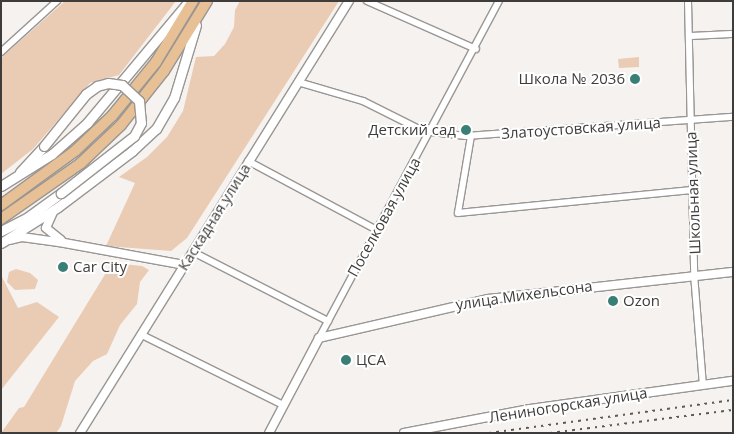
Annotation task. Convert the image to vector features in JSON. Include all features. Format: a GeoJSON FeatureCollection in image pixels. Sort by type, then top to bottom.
{"type":"FeatureCollection","features":[{"type":"Feature","properties":{"kind":"highway"},"geometry":{"type":"LineString","coordinates":[[1,204],[75,152],[127,99],[156,62],[193,1]]}},
{"type":"Feature","properties":{"kind":"highway"},"geometry":{"type":"LineString","coordinates":[[1,219],[30,201],[80,163],[121,124],[164,71],[206,4]]}},
{"type":"Feature","properties":{"kind":"main road"},"geometry":{"type":"LineString","coordinates":[[1,186],[52,154],[87,123],[189,1]]}},
{"type":"Feature","properties":{"kind":"main road"},"geometry":{"type":"LineString","coordinates":[[1,243],[58,207],[139,145],[156,129],[174,98],[206,4]]}},
{"type":"Feature","properties":{"kind":"main road"},"geometry":{"type":"LineString","coordinates":[[1,231],[38,210],[134,136],[141,123],[139,101],[122,86],[108,83],[97,86],[86,94],[44,146],[11,181]]}},
{"type":"Feature","properties":{"kind":"street"},"geometry":{"type":"LineString","coordinates":[[1,52],[58,1]]}},
{"type":"Feature","properties":{"kind":"street","name":"Каскадная улица"},"geometry":{"type":"LineString","coordinates":[[80,433],[349,1]]}},
{"type":"Feature","properties":{"kind":"street"},"geometry":{"type":"LineString","coordinates":[[367,1],[476,49]]}},
{"type":"Feature","properties":{"kind":"street","name":"Поселковая улица"},"geometry":{"type":"LineString","coordinates":[[269,433],[375,229],[476,49],[500,1]]}},
{"type":"Feature","properties":{"kind":"street","name":"Школьная улица"},"geometry":{"type":"LineString","coordinates":[[688,1],[694,190],[694,274],[703,385]]}},
{"type":"Feature","properties":{"kind":"street"},"geometry":{"type":"LineString","coordinates":[[689,36],[733,34]]}},
{"type":"Feature","properties":{"kind":"street","name":"Златоустовская улица"},"geometry":{"type":"LineString","coordinates":[[298,82],[363,101],[430,132],[471,136],[733,117]]}},
{"type":"Feature","properties":{"kind":"street"},"geometry":{"type":"LineString","coordinates":[[471,136],[458,213],[694,190]]}},
{"type":"Feature","properties":{"kind":"street"},"geometry":{"type":"LineString","coordinates":[[248,161],[375,229]]}},
{"type":"Feature","properties":{"kind":"street"},"geometry":{"type":"LineString","coordinates":[[58,207],[47,218],[46,228],[67,244]]}},
{"type":"Feature","properties":{"kind":"street"},"geometry":{"type":"LineString","coordinates":[[1,243],[22,237],[184,265]]}},
{"type":"Feature","properties":{"kind":"street"},"geometry":{"type":"LineString","coordinates":[[193,252],[328,321]]}},
{"type":"Feature","properties":{"kind":"street","name":"улица Михельсона"},"geometry":{"type":"LineString","coordinates":[[319,338],[480,300],[694,274],[733,272]]}},
{"type":"Feature","properties":{"kind":"street"},"geometry":{"type":"LineString","coordinates":[[142,335],[283,405]]}},
{"type":"Feature","properties":{"kind":"street","name":"Лениногорская улица"},"geometry":{"type":"LineString","coordinates":[[404,433],[530,409],[733,381]]}},
{"type":"Feature","properties":{"kind":"street"},"geometry":{"type":"LineString","coordinates":[[86,423],[88,433]]}},
{"type":"Feature","properties":{"kind":"shaded area"},"geometry":{"type":"Polygon","coordinates":[[[65,1],[176,1],[119,75],[90,83],[33,149],[1,174],[1,58],[65,1]]]}},
{"type":"Feature","properties":{"kind":"shaded area"},"geometry":{"type":"Polygon","coordinates":[[[240,1],[339,1],[187,238],[171,251],[106,246],[135,183],[119,177],[147,157],[167,137],[183,111],[196,57],[214,56],[225,44],[234,27],[235,10],[240,1]]]}},
{"type":"Feature","properties":{"kind":"shaded area"},"geometry":{"type":"Polygon","coordinates":[[[639,57],[639,67],[619,68],[618,59],[639,57]]]}},
{"type":"Feature","properties":{"kind":"shaded area"},"geometry":{"type":"Polygon","coordinates":[[[112,263],[142,266],[149,270],[140,282],[137,304],[120,325],[107,354],[93,361],[75,381],[61,426],[56,433],[1,433],[19,408],[24,407],[112,263]]]}},
{"type":"Feature","properties":{"kind":"shaded area"},"geometry":{"type":"Polygon","coordinates":[[[16,269],[30,273],[38,280],[35,289],[15,290],[7,282],[9,272],[16,269]]]}},
{"type":"Feature","properties":{"kind":"shaded area"},"geometry":{"type":"Polygon","coordinates":[[[1,275],[18,308],[37,302],[59,317],[1,390],[1,275]]]}},
{"type":"Feature","properties":{"kind":"railway"},"geometry":{"type":"LineString","coordinates":[[489,433],[733,400]]}},
{"type":"Feature","properties":{"kind":"railway"},"geometry":{"type":"LineString","coordinates":[[550,433],[733,410]]}},
{"type":"Feature","properties":{"kind":"place","name":"Школа № 2036"},"geometry":{"type":"Point","coordinates":[635,79]}},
{"type":"Feature","properties":{"kind":"place","name":"Детский сад"},"geometry":{"type":"Point","coordinates":[466,130]}},
{"type":"Feature","properties":{"kind":"place","name":"Car City"},"geometry":{"type":"Point","coordinates":[63,267]}},
{"type":"Feature","properties":{"kind":"place","name":"Ozon"},"geometry":{"type":"Point","coordinates":[613,301]}},
{"type":"Feature","properties":{"kind":"place","name":"ЦСА"},"geometry":{"type":"Point","coordinates":[346,360]}}]}
